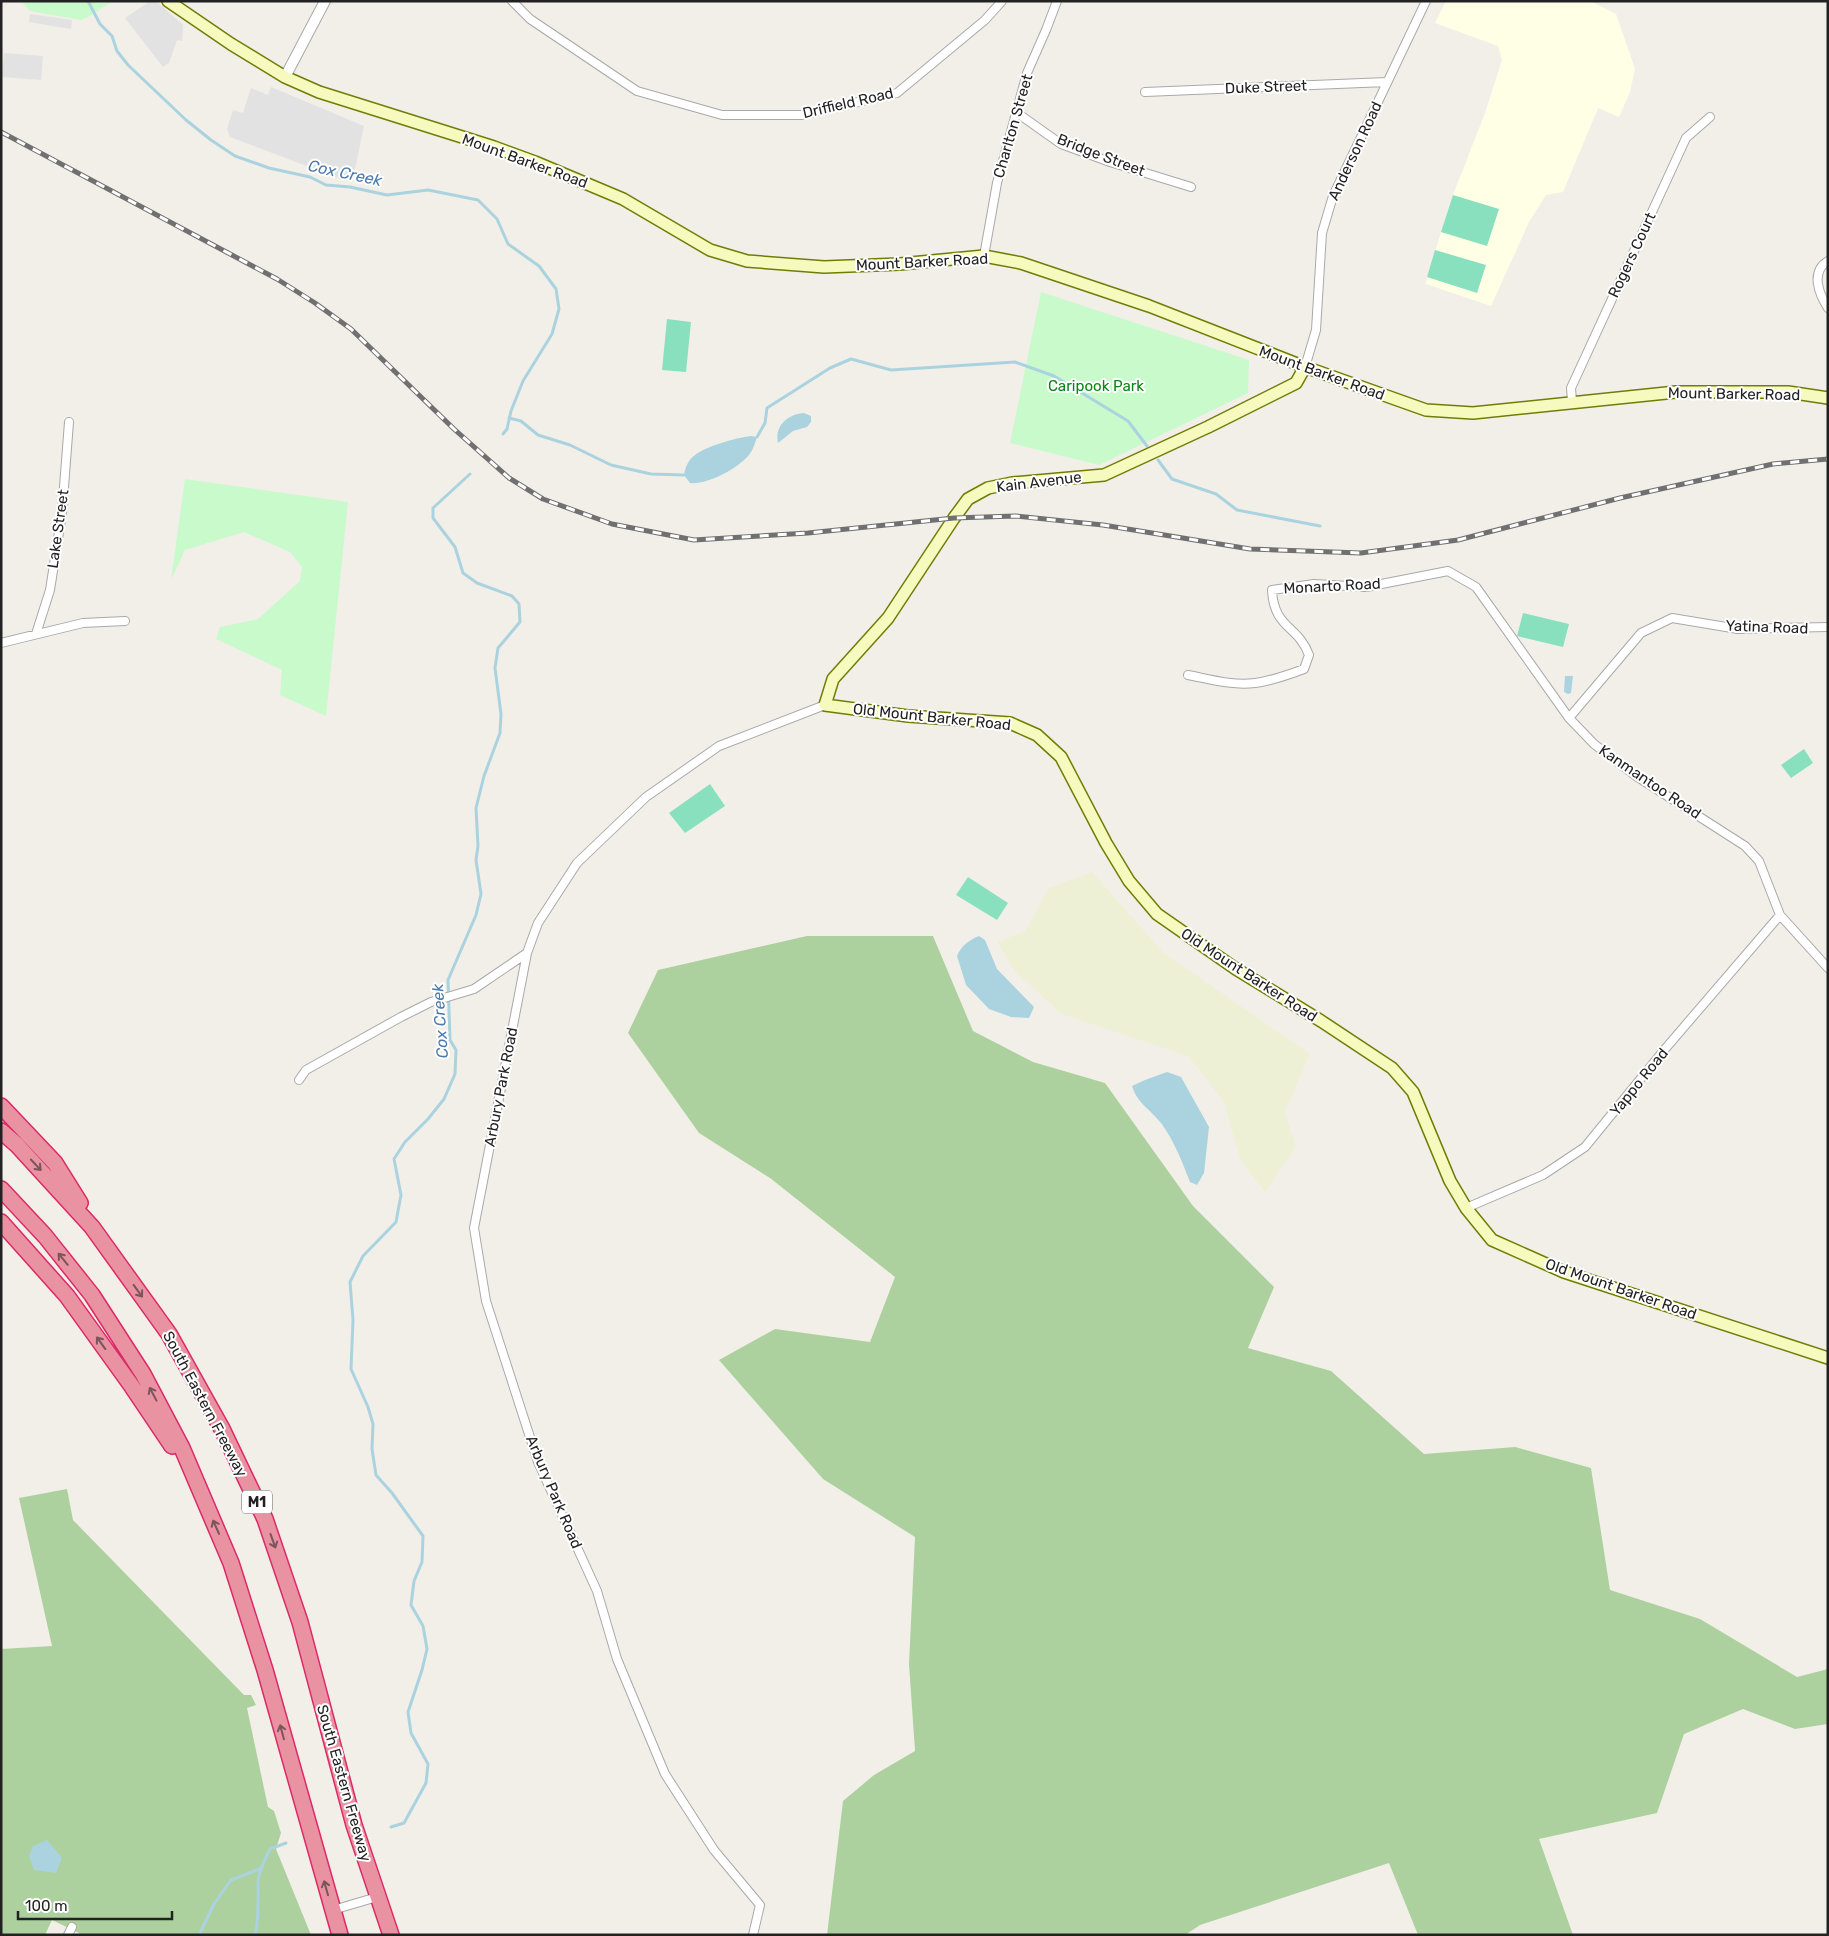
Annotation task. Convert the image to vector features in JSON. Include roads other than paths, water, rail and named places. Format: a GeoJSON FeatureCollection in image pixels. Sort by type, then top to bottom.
{"type":"FeatureCollection","features":[{"type":"Feature","properties":{"kind":"highway"},"geometry":{"type":"LineString","coordinates":[[1,1106],[55,1163],[118,1264]]}},
{"type":"Feature","properties":{"kind":"highway","name":"South Eastern Freeway"},"geometry":{"type":"LineString","coordinates":[[1,1131],[17,1145],[75,1208],[118,1264],[169,1334],[222,1429],[265,1518],[300,1622],[354,1825],[391,1935]]}},
{"type":"Feature","properties":{"kind":"highway"},"geometry":{"type":"LineString","coordinates":[[1,1189],[45,1236],[92,1295],[143,1374],[175,1434],[237,1581],[265,1670],[340,1935]]}},
{"type":"Feature","properties":{"kind":"highway"},"geometry":{"type":"LineString","coordinates":[[1,1222],[67,1296],[132,1386],[197,1485]]}},
{"type":"Feature","properties":{"kind":"main road","name":"Mount Barker Road"},"geometry":{"type":"LineString","coordinates":[[168,1],[231,44],[285,77],[319,92],[494,147],[578,179],[623,199],[710,250],[748,261],[824,267],[900,264],[984,256],[1022,263],[1149,306],[1306,367],[1426,410],[1473,413],[1572,401],[1676,392],[1788,392],[1828,398]]}},
{"type":"Feature","properties":{"kind":"main road","name":"Kain Avenue"},"geometry":{"type":"LineString","coordinates":[[825,705],[832,679],[888,618],[968,498],[988,488],[1012,483],[1104,475],[1208,428],[1296,383],[1306,367]]}},
{"type":"Feature","properties":{"kind":"main road","name":"Old Mount Barker Road"},"geometry":{"type":"LineString","coordinates":[[825,705],[908,716],[1010,723],[1037,735],[1061,757],[1106,843],[1129,881],[1157,914],[1236,969],[1321,1021],[1392,1068],[1413,1092],[1450,1181],[1466,1208],[1492,1240],[1564,1272],[1828,1358]]}},
{"type":"Feature","properties":{"kind":"street"},"geometry":{"type":"LineString","coordinates":[[285,77],[325,1]]}},
{"type":"Feature","properties":{"kind":"street","name":"Driffield Road"},"geometry":{"type":"LineString","coordinates":[[512,1],[530,19],[637,91],[722,115],[802,115],[897,93],[985,20],[1002,1]]}},
{"type":"Feature","properties":{"kind":"street","name":"Charlton Street"},"geometry":{"type":"LineString","coordinates":[[984,256],[997,183],[1027,73],[1057,1]]}},
{"type":"Feature","properties":{"kind":"street","name":"Anderson Road"},"geometry":{"type":"LineString","coordinates":[[1306,367],[1316,330],[1322,233],[1333,196],[1426,1]]}},
{"type":"Feature","properties":{"kind":"street","name":"Duke Street"},"geometry":{"type":"LineString","coordinates":[[1146,92],[1387,82]]}},
{"type":"Feature","properties":{"kind":"street","name":"Bridge Street"},"geometry":{"type":"LineString","coordinates":[[1016,112],[1061,144],[1110,162],[1191,187]]}},
{"type":"Feature","properties":{"kind":"street","name":"Rogers Court"},"geometry":{"type":"LineString","coordinates":[[1572,401],[1571,388],[1686,138],[1710,117]]}},
{"type":"Feature","properties":{"kind":"street"},"geometry":{"type":"LineString","coordinates":[[1828,261],[1822,264],[1817,277],[1819,291],[1828,308]]}},
{"type":"Feature","properties":{"kind":"street","name":"Lake Street"},"geometry":{"type":"LineString","coordinates":[[36,634],[50,590],[62,513],[69,422]]}},
{"type":"Feature","properties":{"kind":"street","name":"Monarto Road"},"geometry":{"type":"LineString","coordinates":[[1188,675],[1220,681],[1254,684],[1304,669],[1309,656],[1304,642],[1281,622],[1272,604],[1272,590],[1314,584],[1366,587],[1448,571],[1476,587]]}},
{"type":"Feature","properties":{"kind":"street","name":"Kanmantoo Road"},"geometry":{"type":"LineString","coordinates":[[1476,587],[1569,718],[1594,744],[1636,776],[1745,846],[1759,861],[1780,915],[1828,968]]}},
{"type":"Feature","properties":{"kind":"street","name":"Yatina Road"},"geometry":{"type":"LineString","coordinates":[[1569,718],[1641,634],[1672,618],[1738,629],[1828,627]]}},
{"type":"Feature","properties":{"kind":"street"},"geometry":{"type":"LineString","coordinates":[[1,643],[83,623],[125,621]]}},
{"type":"Feature","properties":{"kind":"street","name":"Old Mount Barker Road"},"geometry":{"type":"LineString","coordinates":[[527,953],[538,923],[577,863],[646,797],[719,746],[825,705]]}},
{"type":"Feature","properties":{"kind":"street","name":"Yappo Road"},"geometry":{"type":"LineString","coordinates":[[1466,1208],[1543,1175],[1585,1147],[1665,1049],[1780,915]]}},
{"type":"Feature","properties":{"kind":"street"},"geometry":{"type":"LineString","coordinates":[[299,1080],[306,1070],[401,1017],[432,1002],[474,989],[527,953]]}},
{"type":"Feature","properties":{"kind":"street","name":"Arbury Park Road"},"geometry":{"type":"LineString","coordinates":[[527,953],[474,1228],[486,1301],[538,1462],[596,1591],[617,1659],[665,1774],[714,1850],[760,1905],[754,1935]]}},
{"type":"Feature","properties":{"kind":"street"},"geometry":{"type":"LineString","coordinates":[[333,1910],[377,1897]]}},
{"type":"Feature","properties":{"kind":"street"},"geometry":{"type":"LineString","coordinates":[[68,1935],[72,1926]]}},
{"type":"Feature","properties":{"kind":"water"},"geometry":{"type":"Polygon","coordinates":[[[804,413],[811,416],[811,422],[807,427],[793,431],[778,443],[778,431],[784,422],[788,418],[804,413]]]}},
{"type":"Feature","properties":{"kind":"water"},"geometry":{"type":"Polygon","coordinates":[[[751,436],[757,437],[750,453],[730,471],[713,479],[697,483],[690,483],[684,475],[689,462],[700,452],[722,443],[751,436]]]}},
{"type":"Feature","properties":{"kind":"water"},"geometry":{"type":"Polygon","coordinates":[[[1565,676],[1573,676],[1571,693],[1568,694],[1564,692],[1565,676]]]}},
{"type":"Feature","properties":{"kind":"water"},"geometry":{"type":"Polygon","coordinates":[[[979,936],[985,940],[997,969],[1034,1007],[1029,1018],[1011,1017],[989,1009],[966,985],[957,956],[966,944],[979,936]]]}},
{"type":"Feature","properties":{"kind":"water"},"geometry":{"type":"Polygon","coordinates":[[[1167,1072],[1181,1077],[1209,1127],[1204,1173],[1197,1185],[1190,1182],[1170,1137],[1157,1118],[1137,1097],[1132,1086],[1167,1072]]]}},
{"type":"Feature","properties":{"kind":"water"},"geometry":{"type":"Polygon","coordinates":[[[47,1840],[62,1858],[56,1873],[34,1870],[29,1856],[33,1846],[47,1840]]]}},
{"type":"Feature","properties":{"kind":"waterway","name":"Cox Creek"},"geometry":{"type":"LineString","coordinates":[[88,1],[100,24],[112,36],[117,51],[128,65],[186,120],[235,156],[269,168],[310,177],[326,185],[350,187],[387,195],[428,190],[478,200],[497,219],[508,244],[539,266],[556,289],[559,309],[552,334],[523,381],[511,411],[507,429],[503,434]]}},
{"type":"Feature","properties":{"kind":"waterway"},"geometry":{"type":"LineString","coordinates":[[757,437],[765,423],[767,408],[830,368],[851,359],[891,370],[1015,362],[1054,376],[1128,421],[1147,446]]}},
{"type":"Feature","properties":{"kind":"waterway"},"geometry":{"type":"LineString","coordinates":[[509,418],[521,421],[538,435],[570,445],[611,465],[651,474],[684,475]]}},
{"type":"Feature","properties":{"kind":"waterway"},"geometry":{"type":"LineString","coordinates":[[1158,460],[1172,479],[1216,494],[1237,510],[1320,526]]}},
{"type":"Feature","properties":{"kind":"waterway","name":"Cox Creek"},"geometry":{"type":"LineString","coordinates":[[391,1827],[404,1823],[426,1783],[428,1764],[411,1733],[408,1712],[427,1649],[423,1626],[411,1605],[414,1581],[422,1562],[423,1536],[392,1493],[376,1475],[372,1449],[373,1424],[368,1407],[351,1369],[353,1320],[350,1282],[363,1256],[396,1222],[401,1195],[394,1159],[405,1142],[428,1119],[444,1099],[455,1074],[456,1050],[450,1040],[448,980],[476,915],[481,894],[476,860],[478,846],[476,808],[484,776],[500,733],[501,714],[495,668],[498,648],[520,622],[519,604],[512,596],[477,583],[463,573],[455,547],[433,518],[433,508],[470,474]]}},
{"type":"Feature","properties":{"kind":"waterway","name":"Cox Creek"},"geometry":{"type":"LineString","coordinates":[[255,1935],[258,1916],[258,1879],[260,1870],[270,1849],[286,1843]]}},
{"type":"Feature","properties":{"kind":"waterway"},"geometry":{"type":"LineString","coordinates":[[199,1935],[214,1904],[231,1880],[262,1868]]}},
{"type":"Feature","properties":{"kind":"railway"},"geometry":{"type":"LineString","coordinates":[[1,132],[277,279],[315,303],[351,329],[454,429],[509,478],[543,499],[612,524],[694,540],[808,533],[954,518],[1015,516],[1103,525],[1250,549],[1361,553],[1458,540],[1620,498],[1773,464],[1828,459]]}},
{"type":"Feature","properties":{"kind":"park label","name":"Caripook Park"},"geometry":{"type":"Point","coordinates":[1096,386]}}]}
